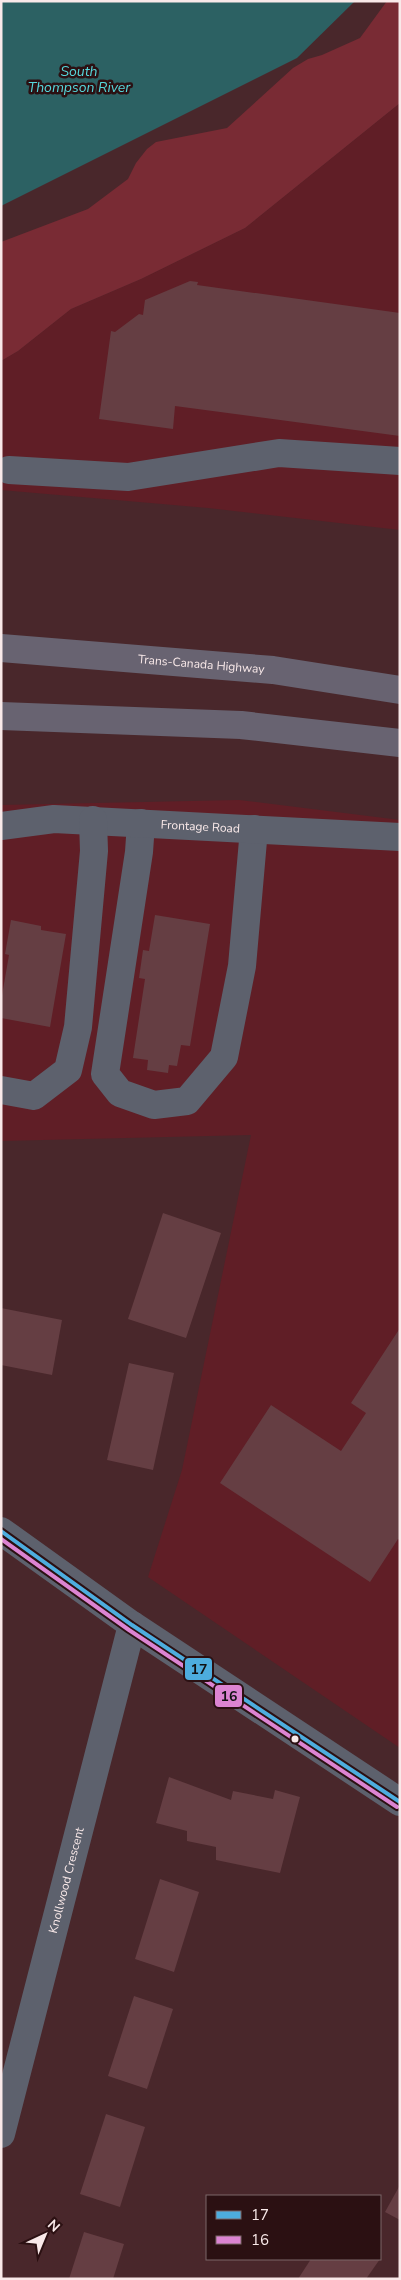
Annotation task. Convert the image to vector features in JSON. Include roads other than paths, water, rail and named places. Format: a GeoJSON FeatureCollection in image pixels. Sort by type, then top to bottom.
{"type":"FeatureCollection","features":[{"type":"Feature","properties":{"kind":"highway","name":"Trans-Canada Highway"},"geometry":{"type":"LineString","coordinates":[[1,648],[273,670],[400,690]]}},
{"type":"Feature","properties":{"kind":"highway"},"geometry":{"type":"LineString","coordinates":[[4,716],[241,725],[400,743]]}},
{"type":"Feature","properties":{"kind":"street"},"geometry":{"type":"LineString","coordinates":[[9,470],[128,477],[279,453],[400,462]]}},
{"type":"Feature","properties":{"kind":"street","name":"Frontage Road"},"geometry":{"type":"LineString","coordinates":[[1,826],[54,819],[93,820],[400,837]]}},
{"type":"Feature","properties":{"kind":"street"},"geometry":{"type":"LineString","coordinates":[[1,1090],[34,1096],[68,1070],[78,1027],[94,851],[93,820]]}},
{"type":"Feature","properties":{"kind":"street"},"geometry":{"type":"LineString","coordinates":[[142,823],[105,1074],[120,1093],[154,1105],[187,1101],[224,1058],[242,966],[254,829]]}},
{"type":"Feature","properties":{"kind":"street"},"geometry":{"type":"LineString","coordinates":[[1,1531],[132,1625],[400,1802]]}},
{"type":"Feature","properties":{"kind":"street","name":"Knollwood Crescent"},"geometry":{"type":"LineString","coordinates":[[1,2134],[132,1625]]}},
{"type":"Feature","properties":{"kind":"water","name":"South Thompson River"},"geometry":{"type":"Polygon","coordinates":[[[1,1],[355,1],[297,58],[1,206],[1,1]]]}}]}
